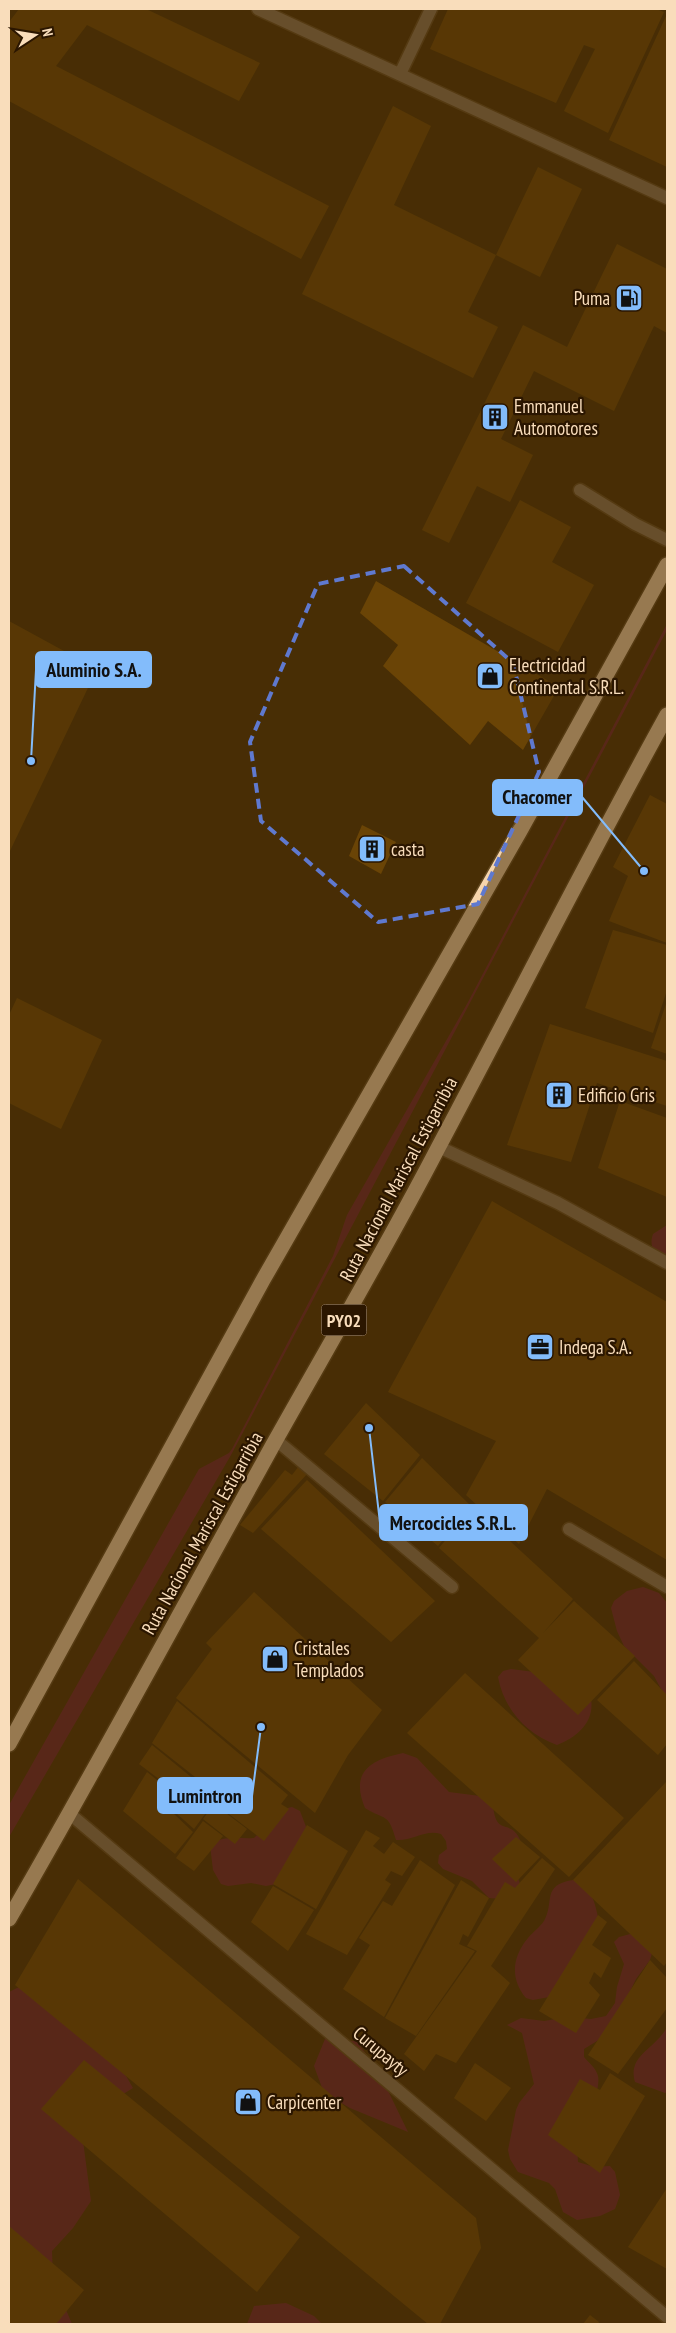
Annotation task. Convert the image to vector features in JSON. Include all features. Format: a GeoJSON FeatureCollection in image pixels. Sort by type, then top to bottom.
{"type":"FeatureCollection","features":[{"type":"Feature","properties":{"kind":"highway"},"geometry":{"type":"LineString","coordinates":[[9,1744],[254,1297],[520,832],[667,564]]}},
{"type":"Feature","properties":{"kind":"highway","name":"Ruta Nacional Mariscal Estigarribia"},"geometry":{"type":"LineString","coordinates":[[9,1919],[70,1814],[276,1440],[366,1282],[439,1147],[578,877],[666,718]]}},
{"type":"Feature","properties":{"kind":"street"},"geometry":{"type":"LineString","coordinates":[[258,9],[667,198]]}},
{"type":"Feature","properties":{"kind":"street"},"geometry":{"type":"LineString","coordinates":[[400,74],[431,9]]}},
{"type":"Feature","properties":{"kind":"street"},"geometry":{"type":"LineString","coordinates":[[580,490],[636,524],[667,540]]}},
{"type":"Feature","properties":{"kind":"street"},"geometry":{"type":"LineString","coordinates":[[439,1147],[558,1203],[667,1263]]}},
{"type":"Feature","properties":{"kind":"street"},"geometry":{"type":"LineString","coordinates":[[276,1440],[452,1587]]}},
{"type":"Feature","properties":{"kind":"street"},"geometry":{"type":"LineString","coordinates":[[569,1529],[667,1587]]}},
{"type":"Feature","properties":{"kind":"street","name":"Curupayty"},"geometry":{"type":"LineString","coordinates":[[70,1814],[667,2318]]}},
{"type":"Feature","properties":{"kind":"highlighted area"},"geometry":{"type":"Polygon","coordinates":[[[404,566],[513,663],[539,772],[478,904],[378,922],[261,821],[250,742],[318,584],[404,566]]]}},
{"type":"Feature","properties":{"kind":"shaded area"},"geometry":{"type":"Polygon","coordinates":[[[667,624],[667,630],[231,1455],[9,1837],[9,1805],[199,1469],[229,1453],[232,1449],[333,1256],[347,1215],[467,1004],[667,624]]]}},
{"type":"Feature","properties":{"kind":"shaded area"},"geometry":{"type":"Polygon","coordinates":[[[667,1225],[667,1261],[654,1250],[652,1239],[653,1234],[667,1225]]]}},
{"type":"Feature","properties":{"kind":"shaded area"},"geometry":{"type":"Polygon","coordinates":[[[643,1587],[659,1593],[667,1603],[667,1700],[654,1676],[624,1646],[617,1631],[611,1608],[614,1601],[627,1591],[643,1587]]]}},
{"type":"Feature","properties":{"kind":"shaded area"},"geometry":{"type":"Polygon","coordinates":[[[511,1669],[542,1673],[590,1695],[591,1712],[579,1732],[557,1745],[526,1727],[511,1710],[501,1689],[498,1677],[503,1671],[511,1669]]]}},
{"type":"Feature","properties":{"kind":"shaded area"},"geometry":{"type":"Polygon","coordinates":[[[403,1753],[417,1758],[449,1792],[480,1796],[493,1805],[497,1821],[501,1825],[513,1830],[521,1842],[512,1863],[521,1886],[504,1899],[489,1898],[472,1881],[443,1869],[438,1863],[439,1855],[447,1849],[446,1841],[441,1834],[430,1833],[396,1840],[388,1821],[365,1808],[360,1785],[366,1770],[381,1759],[403,1753]]]}},
{"type":"Feature","properties":{"kind":"shaded area"},"geometry":{"type":"Polygon","coordinates":[[[292,1807],[300,1811],[308,1832],[281,1883],[266,1886],[251,1883],[228,1886],[221,1884],[213,1870],[210,1845],[230,1838],[254,1838],[284,1809],[292,1807]]]}},
{"type":"Feature","properties":{"kind":"shaded area"},"geometry":{"type":"Polygon","coordinates":[[[573,1880],[580,1883],[589,1892],[594,1902],[599,1922],[549,1997],[533,2000],[526,1998],[515,1976],[516,1960],[528,1938],[544,1921],[553,1890],[563,1882],[573,1880]]]}},
{"type":"Feature","properties":{"kind":"shaded area"},"geometry":{"type":"Polygon","coordinates":[[[634,1933],[652,1953],[650,1960],[636,1979],[610,2033],[584,2049],[584,2057],[597,2073],[598,2084],[578,2152],[578,2162],[594,2167],[610,2166],[615,2172],[620,2195],[615,2209],[600,2216],[577,2220],[563,2212],[555,2189],[549,2183],[518,2172],[510,2159],[508,2150],[516,2110],[519,2103],[534,2084],[522,2033],[507,2025],[521,2018],[544,2021],[568,2017],[591,2019],[606,2016],[615,2003],[617,1987],[624,1964],[614,1942],[619,1937],[634,1933]]]}},
{"type":"Feature","properties":{"kind":"shaded area"},"geometry":{"type":"Polygon","coordinates":[[[21,1986],[103,2036],[133,2088],[107,2104],[79,2111],[91,2201],[73,2228],[52,2251],[53,2279],[72,2324],[9,2324],[9,1992],[21,1986]]]}},
{"type":"Feature","properties":{"kind":"shaded area"},"geometry":{"type":"Polygon","coordinates":[[[667,2027],[667,2092],[665,2093],[635,2082],[634,2073],[635,2065],[639,2059],[662,2035],[667,2027]]]}},
{"type":"Feature","properties":{"kind":"shaded area"},"geometry":{"type":"Polygon","coordinates":[[[325,2039],[356,2041],[377,2068],[408,2132],[350,2108],[324,2093],[314,2066],[325,2039]]]}},
{"type":"Feature","properties":{"kind":"shaded area"},"geometry":{"type":"Polygon","coordinates":[[[286,2303],[314,2316],[322,2324],[247,2324],[254,2306],[286,2303]]]}},
{"type":"Feature","properties":{"kind":"building"},"geometry":{"type":"Polygon","coordinates":[[[19,9],[146,9],[260,63],[239,101],[87,25],[56,66],[329,206],[301,259],[9,101],[9,22],[19,9]]]}},
{"type":"Feature","properties":{"kind":"building"},"geometry":{"type":"Polygon","coordinates":[[[448,9],[656,9],[664,12],[608,133],[564,111],[595,49],[584,45],[556,103],[430,49],[448,9]]]}},
{"type":"Feature","properties":{"kind":"building"},"geometry":{"type":"Polygon","coordinates":[[[667,14],[667,167],[609,140],[667,14]]]}},
{"type":"Feature","properties":{"kind":"building"},"geometry":{"type":"Polygon","coordinates":[[[393,106],[431,126],[394,205],[496,255],[468,312],[498,327],[473,378],[302,294],[393,106]]]}},
{"type":"Feature","properties":{"kind":"building"},"geometry":{"type":"Polygon","coordinates":[[[538,167],[582,189],[540,277],[496,255],[538,167]]]}},
{"type":"Feature","properties":{"kind":"building"},"geometry":{"type":"Polygon","coordinates":[[[617,244],[667,269],[667,333],[654,326],[614,411],[534,371],[501,439],[533,455],[510,502],[477,486],[449,543],[422,530],[523,325],[567,347],[617,244]]]}},
{"type":"Feature","properties":{"kind":"building"},"geometry":{"type":"Polygon","coordinates":[[[520,500],[571,527],[552,562],[594,585],[558,652],[466,603],[520,500]]]}},
{"type":"Feature","properties":{"kind":"building"},"geometry":{"type":"Polygon","coordinates":[[[376,581],[559,687],[523,750],[488,721],[470,745],[383,666],[398,645],[360,613],[376,581]]]}},
{"type":"Feature","properties":{"kind":"building"},"geometry":{"type":"Polygon","coordinates":[[[9,621],[97,669],[9,853],[9,621]]]}},
{"type":"Feature","properties":{"kind":"building"},"geometry":{"type":"Polygon","coordinates":[[[650,795],[667,804],[667,943],[609,921],[628,876],[613,867],[650,795]]]}},
{"type":"Feature","properties":{"kind":"building","name":"casta"},"geometry":{"type":"Polygon","coordinates":[[[362,825],[396,842],[381,874],[349,856],[362,825]]]}},
{"type":"Feature","properties":{"kind":"building"},"geometry":{"type":"Polygon","coordinates":[[[613,930],[667,945],[667,990],[653,1033],[585,1008],[613,930]]]}},
{"type":"Feature","properties":{"kind":"building"},"geometry":{"type":"Polygon","coordinates":[[[17,998],[102,1040],[61,1129],[9,1103],[9,1015],[17,998]]]}},
{"type":"Feature","properties":{"kind":"building"},"geometry":{"type":"Polygon","coordinates":[[[667,1001],[667,1054],[651,1048],[667,1001]]]}},
{"type":"Feature","properties":{"kind":"building","name":"Edificio Gris"},"geometry":{"type":"Polygon","coordinates":[[[550,1024],[667,1061],[667,1106],[597,1083],[571,1162],[507,1145],[550,1024]]]}},
{"type":"Feature","properties":{"kind":"building"},"geometry":{"type":"Polygon","coordinates":[[[620,1101],[667,1118],[667,1197],[598,1168],[620,1101]]]}},
{"type":"Feature","properties":{"kind":"building","name":"Indega S.A."},"geometry":{"type":"Polygon","coordinates":[[[492,1201],[667,1302],[667,1560],[547,1489],[519,1544],[466,1495],[496,1441],[388,1392],[492,1201]]]}},
{"type":"Feature","properties":{"kind":"building"},"geometry":{"type":"Polygon","coordinates":[[[366,1403],[420,1455],[383,1501],[324,1454],[366,1403]]]}},
{"type":"Feature","properties":{"kind":"building"},"geometry":{"type":"Polygon","coordinates":[[[422,1458],[471,1506],[438,1546],[385,1502],[422,1458]]]}},
{"type":"Feature","properties":{"kind":"building"},"geometry":{"type":"Polygon","coordinates":[[[299,1466],[308,1473],[253,1533],[240,1525],[285,1470],[292,1475],[299,1466]]]}},
{"type":"Feature","properties":{"kind":"building"},"geometry":{"type":"Polygon","coordinates":[[[307,1480],[435,1601],[391,1642],[261,1529],[307,1480]]]}},
{"type":"Feature","properties":{"kind":"building"},"geometry":{"type":"Polygon","coordinates":[[[473,1507],[573,1599],[543,1633],[574,1601],[635,1656],[578,1715],[518,1660],[539,1638],[439,1548],[473,1507]]]}},
{"type":"Feature","properties":{"kind":"building"},"geometry":{"type":"Polygon","coordinates":[[[254,1592],[382,1710],[348,1755],[315,1813],[176,1698],[212,1649],[206,1643],[254,1592]]]}},
{"type":"Feature","properties":{"kind":"building"},"geometry":{"type":"Polygon","coordinates":[[[634,1661],[667,1695],[667,1744],[658,1755],[597,1700],[634,1661]]]}},
{"type":"Feature","properties":{"kind":"building"},"geometry":{"type":"Polygon","coordinates":[[[465,1673],[624,1818],[569,1877],[407,1733],[465,1673]]]}},
{"type":"Feature","properties":{"kind":"building"},"geometry":{"type":"Polygon","coordinates":[[[177,1701],[288,1795],[281,1804],[289,1809],[264,1841],[199,1791],[204,1784],[152,1743],[177,1701]]]}},
{"type":"Feature","properties":{"kind":"building"},"geometry":{"type":"Polygon","coordinates":[[[152,1745],[196,1781],[183,1797],[139,1764],[152,1745]]]}},
{"type":"Feature","properties":{"kind":"building"},"geometry":{"type":"Polygon","coordinates":[[[147,1772],[183,1801],[174,1814],[193,1832],[175,1854],[123,1811],[147,1772]]]}},
{"type":"Feature","properties":{"kind":"building"},"geometry":{"type":"Polygon","coordinates":[[[667,1781],[667,1962],[664,1966],[573,1880],[667,1781]]]}},
{"type":"Feature","properties":{"kind":"building"},"geometry":{"type":"Polygon","coordinates":[[[189,1797],[208,1810],[194,1829],[176,1813],[189,1797]]]}},
{"type":"Feature","properties":{"kind":"building"},"geometry":{"type":"Polygon","coordinates":[[[214,1804],[247,1829],[235,1844],[203,1819],[214,1804]]]}},
{"type":"Feature","properties":{"kind":"building"},"geometry":{"type":"Polygon","coordinates":[[[203,1821],[223,1836],[194,1871],[176,1858],[203,1821]]]}},
{"type":"Feature","properties":{"kind":"building"},"geometry":{"type":"Polygon","coordinates":[[[307,1825],[348,1851],[316,1909],[273,1884],[307,1825]]]}},
{"type":"Feature","properties":{"kind":"building"},"geometry":{"type":"Polygon","coordinates":[[[366,1830],[380,1838],[373,1846],[384,1854],[393,1842],[415,1857],[402,1876],[391,1871],[385,1880],[391,1884],[347,1955],[306,1934],[366,1830]]]}},
{"type":"Feature","properties":{"kind":"building"},"geometry":{"type":"Polygon","coordinates":[[[516,1837],[540,1857],[516,1882],[492,1859],[516,1837]]]}},
{"type":"Feature","properties":{"kind":"building"},"geometry":{"type":"Polygon","coordinates":[[[542,1858],[555,1869],[491,1966],[510,1983],[456,2063],[436,2054],[424,2071],[404,2054],[477,1951],[467,1946],[505,1882],[515,1888],[542,1858]]]}},
{"type":"Feature","properties":{"kind":"building"},"geometry":{"type":"Polygon","coordinates":[[[420,1860],[455,1885],[384,2017],[343,1989],[370,1945],[359,1938],[383,1901],[392,1906],[420,1860]]]}},
{"type":"Feature","properties":{"kind":"building","name":"Carpicenter"},"geometry":{"type":"Polygon","coordinates":[[[78,1879],[476,2218],[481,2248],[440,2324],[428,2324],[15,1985],[78,1879]]]}},
{"type":"Feature","properties":{"kind":"building"},"geometry":{"type":"Polygon","coordinates":[[[461,1880],[489,1898],[468,1937],[463,1934],[459,1944],[475,1951],[416,2036],[385,2018],[461,1880]]]}},
{"type":"Feature","properties":{"kind":"building"},"geometry":{"type":"Polygon","coordinates":[[[273,1886],[314,1910],[288,1951],[251,1922],[273,1886]]]}},
{"type":"Feature","properties":{"kind":"building"},"geometry":{"type":"Polygon","coordinates":[[[598,1915],[607,1922],[592,1945],[611,1958],[601,1978],[594,1972],[589,1983],[600,1995],[576,2033],[539,2011],[598,1915]]]}},
{"type":"Feature","properties":{"kind":"building"},"geometry":{"type":"Polygon","coordinates":[[[650,1960],[667,1978],[667,2008],[618,2074],[588,2055],[650,1960]]]}},
{"type":"Feature","properties":{"kind":"building"},"geometry":{"type":"Polygon","coordinates":[[[84,2060],[300,2237],[257,2292],[41,2109],[84,2060]]]}},
{"type":"Feature","properties":{"kind":"building"},"geometry":{"type":"Polygon","coordinates":[[[475,2063],[511,2088],[486,2121],[454,2098],[475,2063]]]}},
{"type":"Feature","properties":{"kind":"building"},"geometry":{"type":"Polygon","coordinates":[[[610,2073],[645,2096],[600,2173],[548,2135],[580,2079],[600,2090],[610,2073]]]}},
{"type":"Feature","properties":{"kind":"building"},"geometry":{"type":"Polygon","coordinates":[[[667,2188],[667,2269],[628,2247],[667,2188]]]}},
{"type":"Feature","properties":{"kind":"building"},"geometry":{"type":"Polygon","coordinates":[[[9,2226],[84,2290],[56,2324],[9,2324],[9,2226]]]}},
{"type":"Feature","properties":{"kind":"building"},"geometry":{"type":"Polygon","coordinates":[[[590,2315],[599,2322],[598,2324],[583,2324],[590,2315]]]}},
{"type":"Feature","properties":{"kind":"place","name":"Puma"},"geometry":{"type":"Point","coordinates":[629,298]}},
{"type":"Feature","properties":{"kind":"place","name":"Emmanuel Automotores"},"geometry":{"type":"Point","coordinates":[495,417]}},
{"type":"Feature","properties":{"kind":"place","name":"Electricidad Continental S.R.L."},"geometry":{"type":"Point","coordinates":[490,676]}},
{"type":"Feature","properties":{"kind":"place","name":"Aluminio S.A."},"geometry":{"type":"Point","coordinates":[31,761]}},
{"type":"Feature","properties":{"kind":"place","name":"casta"},"geometry":{"type":"Point","coordinates":[372,849]}},
{"type":"Feature","properties":{"kind":"place","name":"Chacomer"},"geometry":{"type":"Point","coordinates":[644,871]}},
{"type":"Feature","properties":{"kind":"place","name":"Edificio Gris"},"geometry":{"type":"Point","coordinates":[559,1095]}},
{"type":"Feature","properties":{"kind":"place","name":"Indega S.A."},"geometry":{"type":"Point","coordinates":[540,1347]}},
{"type":"Feature","properties":{"kind":"place","name":"Mercocicles S.R.L."},"geometry":{"type":"Point","coordinates":[369,1428]}},
{"type":"Feature","properties":{"kind":"place","name":"Cristales Templados"},"geometry":{"type":"Point","coordinates":[275,1659]}},
{"type":"Feature","properties":{"kind":"place","name":"Lumintron"},"geometry":{"type":"Point","coordinates":[261,1727]}},
{"type":"Feature","properties":{"kind":"place","name":"Carpicenter"},"geometry":{"type":"Point","coordinates":[248,2102]}}]}
